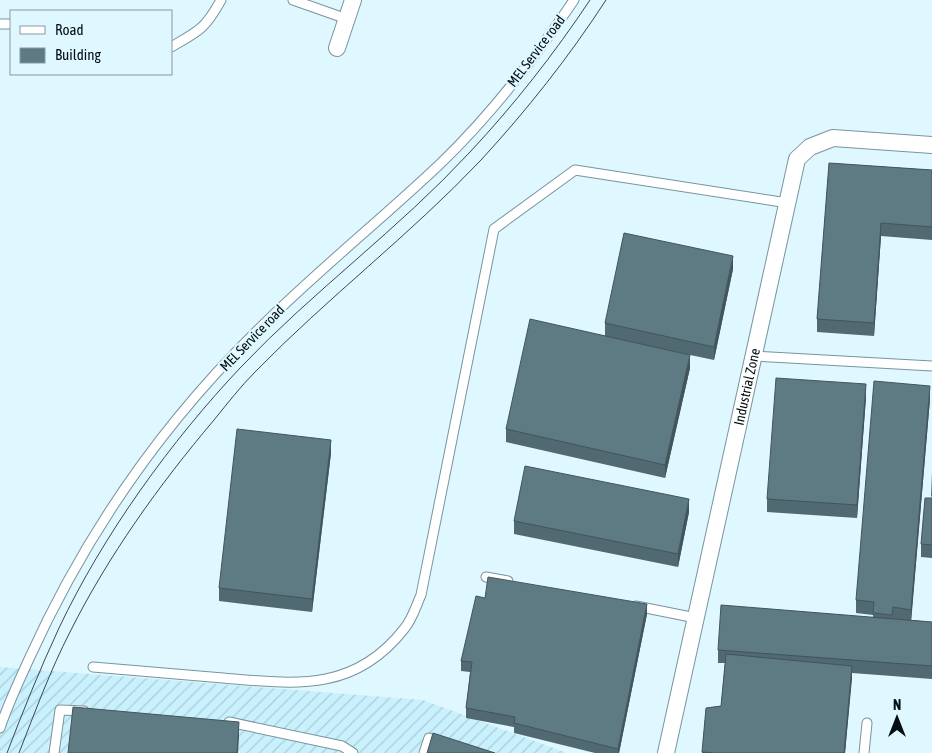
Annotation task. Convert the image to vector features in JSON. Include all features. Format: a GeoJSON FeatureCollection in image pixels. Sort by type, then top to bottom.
{"type":"FeatureCollection","features":[{"type":"Feature","properties":{"kind":"street"},"geometry":{"type":"LineString","coordinates":[[337,48],[353,0]]}},
{"type":"Feature","properties":{"kind":"street","name":"Industrial Zone"},"geometry":{"type":"LineString","coordinates":[[666,753],[797,159],[810,147],[833,138],[932,145]]}},
{"type":"Feature","properties":{"kind":"lane"},"geometry":{"type":"LineString","coordinates":[[172,46],[196,33],[209,22],[221,0]]}},
{"type":"Feature","properties":{"kind":"lane"},"geometry":{"type":"LineString","coordinates":[[292,0],[347,19]]}},
{"type":"Feature","properties":{"kind":"lane","name":"MEL Service road"},"geometry":{"type":"LineString","coordinates":[[0,728],[42,631],[74,570],[116,500],[158,442],[201,390],[264,323],[441,163],[497,104],[574,0]]}},
{"type":"Feature","properties":{"kind":"lane"},"geometry":{"type":"LineString","coordinates":[[93,667],[284,683],[322,681],[356,670],[383,652],[406,628],[421,595],[494,229],[575,170],[788,203]]}},
{"type":"Feature","properties":{"kind":"lane"},"geometry":{"type":"LineString","coordinates":[[754,356],[932,366]]}},
{"type":"Feature","properties":{"kind":"lane"},"geometry":{"type":"LineString","coordinates":[[486,577],[514,582]]}},
{"type":"Feature","properties":{"kind":"lane"},"geometry":{"type":"LineString","coordinates":[[629,605],[696,618]]}},
{"type":"Feature","properties":{"kind":"lane"},"geometry":{"type":"LineString","coordinates":[[54,753],[60,710],[90,712]]}},
{"type":"Feature","properties":{"kind":"lane"},"geometry":{"type":"LineString","coordinates":[[219,722],[239,723],[342,746],[352,753]]}},
{"type":"Feature","properties":{"kind":"lane"},"geometry":{"type":"LineString","coordinates":[[864,753],[867,723]]}},
{"type":"Feature","properties":{"kind":"lane"},"geometry":{"type":"LineString","coordinates":[[424,753],[429,738]]}},
{"type":"Feature","properties":{"kind":"shaded area"},"geometry":{"type":"Polygon","coordinates":[[[0,667],[423,700],[567,753],[0,753],[0,667]]]}},
{"type":"Feature","properties":{"kind":"building"},"geometry":{"type":"Polygon","coordinates":[[[829,163],[932,170],[932,227],[881,223],[874,323],[817,319],[829,163]]]}},
{"type":"Feature","properties":{"kind":"building"},"geometry":{"type":"Polygon","coordinates":[[[624,233],[733,256],[714,347],[605,323],[624,233]]]}},
{"type":"Feature","properties":{"kind":"building"},"geometry":{"type":"Polygon","coordinates":[[[530,319],[690,355],[665,465],[506,429],[530,319]]]}},
{"type":"Feature","properties":{"kind":"building"},"geometry":{"type":"Polygon","coordinates":[[[776,378],[866,384],[857,505],[767,499],[776,378]]]}},
{"type":"Feature","properties":{"kind":"building"},"geometry":{"type":"Polygon","coordinates":[[[874,381],[930,386],[911,610],[893,607],[892,615],[873,613],[874,602],[856,600],[874,381]]]}},
{"type":"Feature","properties":{"kind":"building"},"geometry":{"type":"Polygon","coordinates":[[[237,429],[331,440],[312,599],[219,588],[237,429]]]}},
{"type":"Feature","properties":{"kind":"building"},"geometry":{"type":"Polygon","coordinates":[[[525,466],[689,499],[678,554],[514,521],[525,466]]]}},
{"type":"Feature","properties":{"kind":"building"},"geometry":{"type":"Polygon","coordinates":[[[925,498],[932,498],[932,545],[921,544],[925,498]]]}},
{"type":"Feature","properties":{"kind":"building"},"geometry":{"type":"Polygon","coordinates":[[[488,577],[647,604],[618,749],[514,723],[515,717],[466,708],[472,662],[461,661],[476,596],[485,598],[488,577]]]}},
{"type":"Feature","properties":{"kind":"building"},"geometry":{"type":"Polygon","coordinates":[[[721,605],[932,622],[932,666],[718,650],[721,605]]]}},
{"type":"Feature","properties":{"kind":"building"},"geometry":{"type":"Polygon","coordinates":[[[726,654],[852,666],[844,753],[702,752],[706,708],[721,706],[726,654]]]}},
{"type":"Feature","properties":{"kind":"building"},"geometry":{"type":"Polygon","coordinates":[[[73,707],[239,722],[237,753],[68,753],[73,707]]]}},
{"type":"Feature","properties":{"kind":"building"},"geometry":{"type":"Polygon","coordinates":[[[433,733],[495,753],[427,753],[433,733]]]}},
{"type":"Feature","properties":{"kind":"tram line"},"geometry":{"type":"LineString","coordinates":[[7,753],[45,659],[77,593],[117,524],[164,458],[189,426],[241,367],[297,312],[443,180],[470,152],[533,79],[590,0]]}},
{"type":"Feature","properties":{"kind":"tram line"},"geometry":{"type":"LineString","coordinates":[[19,753],[56,662],[85,604],[118,549],[174,470],[255,372],[311,318],[454,188],[481,160],[547,83],[606,0]]}}]}
